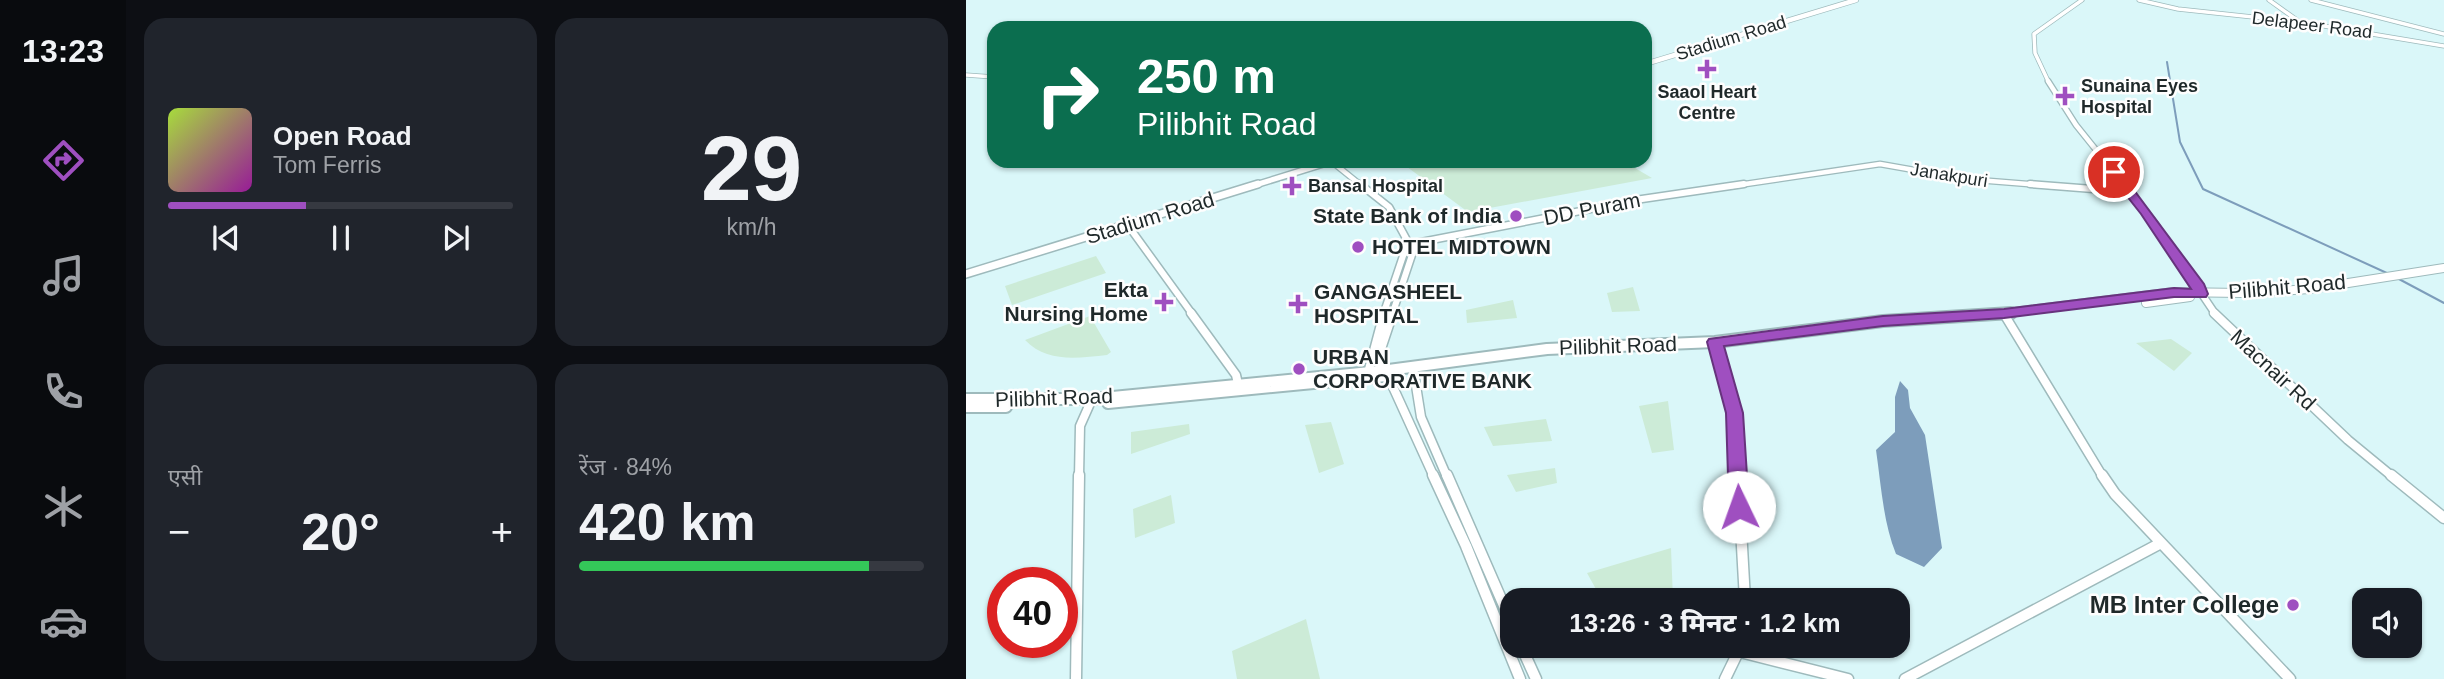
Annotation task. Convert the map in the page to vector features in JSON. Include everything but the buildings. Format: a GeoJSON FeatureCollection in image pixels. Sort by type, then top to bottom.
{"type":"FeatureCollection","features":[{"type":"Feature","properties":{"kind":"highway","name":"Pilibhit Road"},"geometry":{"type":"LineString","coordinates":[[966,399],[1090,402],[1238,384],[1413,370],[1547,349],[1716,345],[1883,321],[2005,316],[2183,299],[2200,294],[2289,290],[2444,268]]}},
{"type":"Feature","properties":{"kind":"highway"},"geometry":{"type":"LineString","coordinates":[[966,407],[1090,402],[1378,374]]}},
{"type":"Feature","properties":{"kind":"main road","name":"Stadium Road"},"geometry":{"type":"LineString","coordinates":[[1652,62],[1854,0]]}},
{"type":"Feature","properties":{"kind":"main road","name":"Stadium Road"},"geometry":{"type":"LineString","coordinates":[[966,273],[1307,168]]}},
{"type":"Feature","properties":{"kind":"main road","name":"Stadium Road"},"geometry":{"type":"LineString","coordinates":[[966,273],[1308,168]]}},
{"type":"Feature","properties":{"kind":"street","name":"Macnair Rd"},"geometry":{"type":"LineString","coordinates":[[2082,0],[2034,34],[2033,48],[2063,109],[2130,192],[2219,319],[2348,440],[2444,518]]}},
{"type":"Feature","properties":{"kind":"street","name":"Delapeer Road"},"geometry":{"type":"LineString","coordinates":[[2139,0],[2197,12],[2300,22],[2444,46]]}},
{"type":"Feature","properties":{"kind":"street"},"geometry":{"type":"LineString","coordinates":[[2269,0],[2300,22]]}},
{"type":"Feature","properties":{"kind":"street"},"geometry":{"type":"LineString","coordinates":[[2311,0],[2444,34]]}},
{"type":"Feature","properties":{"kind":"street"},"geometry":{"type":"LineString","coordinates":[[966,75],[987,76]]}},
{"type":"Feature","properties":{"kind":"street","name":"Janakpuri"},"geometry":{"type":"LineString","coordinates":[[1769,181],[1890,164],[1965,179],[2130,192]]}},
{"type":"Feature","properties":{"kind":"street"},"geometry":{"type":"LineString","coordinates":[[1339,168],[1389,207],[1411,244],[1382,319],[1378,374],[1466,545],[1520,679]]}},
{"type":"Feature","properties":{"kind":"street","name":"DD Puram"},"geometry":{"type":"LineString","coordinates":[[1411,244],[1642,199],[1769,181]]}},
{"type":"Feature","properties":{"kind":"street"},"geometry":{"type":"LineString","coordinates":[[1127,225],[1236,375],[1238,384]]}},
{"type":"Feature","properties":{"kind":"street"},"geometry":{"type":"LineString","coordinates":[[2005,316],[2082,446],[2108,484],[2290,679]]}},
{"type":"Feature","properties":{"kind":"street"},"geometry":{"type":"LineString","coordinates":[[1716,345],[1734,413],[1744,588]]}},
{"type":"Feature","properties":{"kind":"street"},"geometry":{"type":"LineString","coordinates":[[1413,370],[1421,417],[1500,597]]}},
{"type":"Feature","properties":{"kind":"street"},"geometry":{"type":"LineString","coordinates":[[1076,679],[1080,426],[1090,402]]}},
{"type":"Feature","properties":{"kind":"street"},"geometry":{"type":"LineString","coordinates":[[1905,679],[2161,543]]}},
{"type":"Feature","properties":{"kind":"street"},"geometry":{"type":"LineString","coordinates":[[1526,658],[1536,679]]}},
{"type":"Feature","properties":{"kind":"street"},"geometry":{"type":"LineString","coordinates":[[1724,679],[1735,658]]}},
{"type":"Feature","properties":{"kind":"street"},"geometry":{"type":"LineString","coordinates":[[1772,658],[1848,679]]}},
{"type":"Feature","properties":{"kind":"green space"},"geometry":{"type":"Polygon","coordinates":[[[1408,168],[1635,168],[1652,178],[1468,212],[1408,168]]]}},
{"type":"Feature","properties":{"kind":"green space"},"geometry":{"type":"Polygon","coordinates":[[[1096,256],[1106,273],[1012,305],[1005,286],[1096,256]]]}},
{"type":"Feature","properties":{"kind":"green space"},"geometry":{"type":"Polygon","coordinates":[[[1633,287],[1640,311],[1612,312],[1607,293],[1633,287]]]}},
{"type":"Feature","properties":{"kind":"green space"},"geometry":{"type":"Polygon","coordinates":[[[1513,300],[1517,318],[1467,323],[1466,310],[1513,300]]]}},
{"type":"Feature","properties":{"kind":"green space"},"geometry":{"type":"Polygon","coordinates":[[[1090,316],[1111,352],[1107,355],[1074,358],[1053,356],[1025,340],[1090,316]]]}},
{"type":"Feature","properties":{"kind":"green space"},"geometry":{"type":"Polygon","coordinates":[[[2171,339],[2192,353],[2174,371],[2136,343],[2171,339]]]}},
{"type":"Feature","properties":{"kind":"green space"},"geometry":{"type":"Polygon","coordinates":[[[1668,401],[1674,450],[1652,453],[1639,406],[1668,401]]]}},
{"type":"Feature","properties":{"kind":"green space"},"geometry":{"type":"Polygon","coordinates":[[[1546,419],[1552,441],[1493,446],[1484,427],[1546,419]]]}},
{"type":"Feature","properties":{"kind":"green space"},"geometry":{"type":"Polygon","coordinates":[[[1331,422],[1344,464],[1319,473],[1305,425],[1331,422]]]}},
{"type":"Feature","properties":{"kind":"green space"},"geometry":{"type":"Polygon","coordinates":[[[1189,424],[1190,434],[1131,454],[1131,432],[1189,424]]]}},
{"type":"Feature","properties":{"kind":"green space"},"geometry":{"type":"Polygon","coordinates":[[[1555,468],[1557,483],[1516,492],[1507,475],[1555,468]]]}},
{"type":"Feature","properties":{"kind":"green space"},"geometry":{"type":"Polygon","coordinates":[[[1171,495],[1175,523],[1135,538],[1133,509],[1171,495]]]}},
{"type":"Feature","properties":{"kind":"green space"},"geometry":{"type":"Polygon","coordinates":[[[1671,548],[1673,588],[1595,588],[1587,573],[1671,548]]]}},
{"type":"Feature","properties":{"kind":"green space"},"geometry":{"type":"Polygon","coordinates":[[[1306,619],[1320,679],[1237,679],[1232,651],[1306,619]]]}},
{"type":"Feature","properties":{"kind":"water"},"geometry":{"type":"Polygon","coordinates":[[[1900,381],[1908,390],[1910,408],[1925,435],[1942,548],[1924,567],[1896,554],[1885,516],[1876,450],[1895,432],[1895,397],[1900,381]]]}},
{"type":"Feature","properties":{"kind":"waterway"},"geometry":{"type":"LineString","coordinates":[[2167,62],[2180,142],[2203,189],[2389,274]]}},
{"type":"Feature","properties":{"kind":"waterway"},"geometry":{"type":"LineString","coordinates":[[2397,278],[2444,303]]}},
{"type":"Feature","properties":{"kind":"place","name":"Saaol Heart Centre"},"geometry":{"type":"Point","coordinates":[1707,69]}},
{"type":"Feature","properties":{"kind":"place","name":"Sunaina Eyes Hospital"},"geometry":{"type":"Point","coordinates":[2065,96]}},
{"type":"Feature","properties":{"kind":"place","name":"Bansal Hospital"},"geometry":{"type":"Point","coordinates":[1292,186]}},
{"type":"Feature","properties":{"kind":"place","name":"State Bank of India"},"geometry":{"type":"Point","coordinates":[1516,216]}},
{"type":"Feature","properties":{"kind":"place","name":"HOTEL MIDTOWN"},"geometry":{"type":"Point","coordinates":[1358,247]}},
{"type":"Feature","properties":{"kind":"place","name":"Ekta Nursing Home"},"geometry":{"type":"Point","coordinates":[1164,302]}},
{"type":"Feature","properties":{"kind":"place","name":"GANGASHEEL HOSPITAL"},"geometry":{"type":"Point","coordinates":[1298,304]}},
{"type":"Feature","properties":{"kind":"place","name":"URBAN CORPORATIVE BANK"},"geometry":{"type":"Point","coordinates":[1299,369]}},
{"type":"Feature","properties":{"kind":"place","name":"MB Inter College"},"geometry":{"type":"Point","coordinates":[2293,605]}},
{"type":"Feature","properties":{"kind":"route"},"geometry":{"type":"LineString","coordinates":[[1739,507],[1734,413],[1715,342],[1883,321],[2004,314],[2174,292],[2200,294],[2197,284],[2146,211],[2114,172]]}}]}
